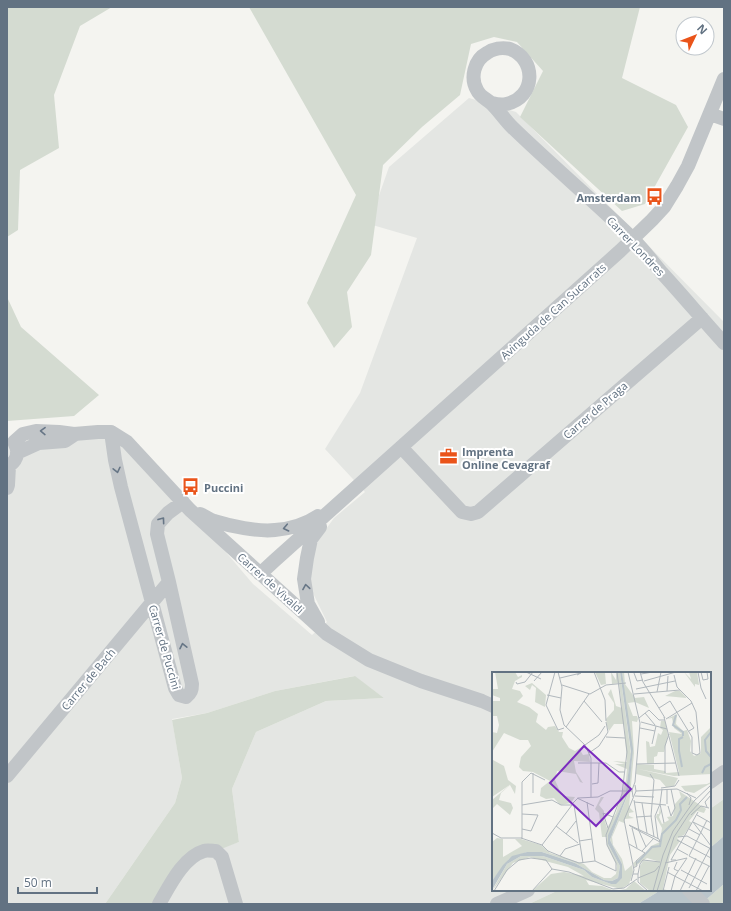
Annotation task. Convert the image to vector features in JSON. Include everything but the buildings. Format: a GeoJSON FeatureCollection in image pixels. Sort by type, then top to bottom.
{"type":"FeatureCollection","features":[{"type":"Feature","properties":{"kind":"street"},"geometry":{"type":"LineString","coordinates":[[493,49],[509,49],[518,53],[528,65],[530,77],[528,86],[521,98],[516,101],[501,105],[492,103],[482,96],[477,90],[473,76],[475,66],[483,55],[493,49]]}},
{"type":"Feature","properties":{"kind":"street","name":"Avinguda de Can Sucarrats"},"geometry":{"type":"LineString","coordinates":[[260,574],[620,251],[652,220],[664,207],[688,166],[724,79]]}},
{"type":"Feature","properties":{"kind":"street","name":"Carrer Londres"},"geometry":{"type":"LineString","coordinates":[[492,103],[511,126],[633,239],[724,343]]}},
{"type":"Feature","properties":{"kind":"street"},"geometry":{"type":"LineString","coordinates":[[710,114],[724,119]]}},
{"type":"Feature","properties":{"kind":"street","name":"Carrer de Praga"},"geometry":{"type":"LineString","coordinates":[[401,447],[462,512],[471,514],[478,512],[702,318]]}},
{"type":"Feature","properties":{"kind":"street"},"geometry":{"type":"LineString","coordinates":[[7,488],[8,466],[13,463],[16,458],[13,444],[23,434],[36,431],[74,434],[112,432]]}},
{"type":"Feature","properties":{"kind":"street","name":"Carrer de Vivaldi"},"geometry":{"type":"LineString","coordinates":[[112,432],[127,442],[187,506],[326,634],[369,660],[420,681],[492,706]]}},
{"type":"Feature","properties":{"kind":"street","name":"Carrer de Puccini"},"geometry":{"type":"LineString","coordinates":[[112,432],[115,460],[121,487],[175,688],[179,695],[186,697],[192,689],[192,684],[157,534],[158,524],[168,513],[187,506]]}},
{"type":"Feature","properties":{"kind":"street","name":"Avinguda de Can Sucarrats"},"geometry":{"type":"LineString","coordinates":[[187,506],[214,521],[256,530],[275,530],[293,527],[312,520],[334,507]]}},
{"type":"Feature","properties":{"kind":"street","name":"Avinguda de Can Sucarrats"},"geometry":{"type":"LineString","coordinates":[[326,634],[308,604],[304,579],[311,538],[334,507]]}},
{"type":"Feature","properties":{"kind":"street","name":"Carrer de Bach"},"geometry":{"type":"LineString","coordinates":[[7,776],[169,582]]}},
{"type":"Feature","properties":{"kind":"street"},"geometry":{"type":"LineString","coordinates":[[711,781],[724,772]]}},
{"type":"Feature","properties":{"kind":"street"},"geometry":{"type":"LineString","coordinates":[[159,904],[182,867],[193,857],[204,851],[216,851],[222,857],[236,904]]}},
{"type":"Feature","properties":{"kind":"street"},"geometry":{"type":"LineString","coordinates":[[497,904],[526,891]]}},
{"type":"Feature","properties":{"kind":"street"},"geometry":{"type":"LineString","coordinates":[[690,891],[702,902]]}},
{"type":"Feature","properties":{"kind":"shaded area"},"geometry":{"type":"Polygon","coordinates":[[[7,7],[112,7],[80,26],[54,95],[59,148],[20,170],[18,230],[7,237],[7,7]]]}},
{"type":"Feature","properties":{"kind":"shaded area"},"geometry":{"type":"Polygon","coordinates":[[[249,7],[640,7],[622,78],[676,105],[688,127],[645,204],[622,211],[520,117],[543,71],[517,42],[494,37],[471,44],[460,95],[422,127],[383,165],[371,255],[347,292],[352,327],[334,348],[307,303],[356,195],[249,7]]]}},
{"type":"Feature","properties":{"kind":"shaded area"},"geometry":{"type":"Polygon","coordinates":[[[469,98],[516,112],[724,322],[724,799],[711,808],[711,672],[492,672],[492,891],[557,891],[529,904],[159,904],[193,857],[239,842],[232,789],[256,732],[326,701],[384,698],[354,676],[275,691],[207,713],[172,719],[182,778],[175,803],[105,904],[7,904],[7,442],[98,432],[111,432],[190,510],[253,584],[312,635],[327,622],[311,589],[311,560],[316,543],[334,518],[365,492],[325,449],[360,393],[417,238],[369,224],[389,167],[469,98]]]}},
{"type":"Feature","properties":{"kind":"shaded area"},"geometry":{"type":"Polygon","coordinates":[[[7,297],[21,327],[99,395],[74,416],[7,421],[7,297]]]}},
{"type":"Feature","properties":{"kind":"shaded area"},"geometry":{"type":"Polygon","coordinates":[[[355,676],[384,698],[326,701],[256,732],[232,789],[239,842],[216,851],[204,851],[159,904],[105,904],[175,803],[182,778],[172,720],[207,713],[275,691],[355,676]]]}},
{"type":"Feature","properties":{"kind":"shaded area"},"geometry":{"type":"Polygon","coordinates":[[[724,799],[724,836],[711,847],[711,808],[724,799]]]}},
{"type":"Feature","properties":{"kind":"shaded area"},"geometry":{"type":"Polygon","coordinates":[[[724,836],[724,884],[701,904],[638,904],[658,891],[711,891],[711,847],[724,836]]]}},
{"type":"Feature","properties":{"kind":"shaded area"},"geometry":{"type":"Polygon","coordinates":[[[724,884],[724,904],[701,904],[724,884]]]}},
{"type":"Feature","properties":{"kind":"shaded area"},"geometry":{"type":"Polygon","coordinates":[[[557,891],[658,891],[638,904],[529,904],[557,891]]]}},
{"type":"Feature","properties":{"kind":"place","name":"Amsterdam"},"geometry":{"type":"Point","coordinates":[654,197]}},
{"type":"Feature","properties":{"kind":"place","name":"Imprenta Online Cevagraf"},"geometry":{"type":"Point","coordinates":[449,457]}},
{"type":"Feature","properties":{"kind":"place","name":"Puccini"},"geometry":{"type":"Point","coordinates":[191,487]}}]}
